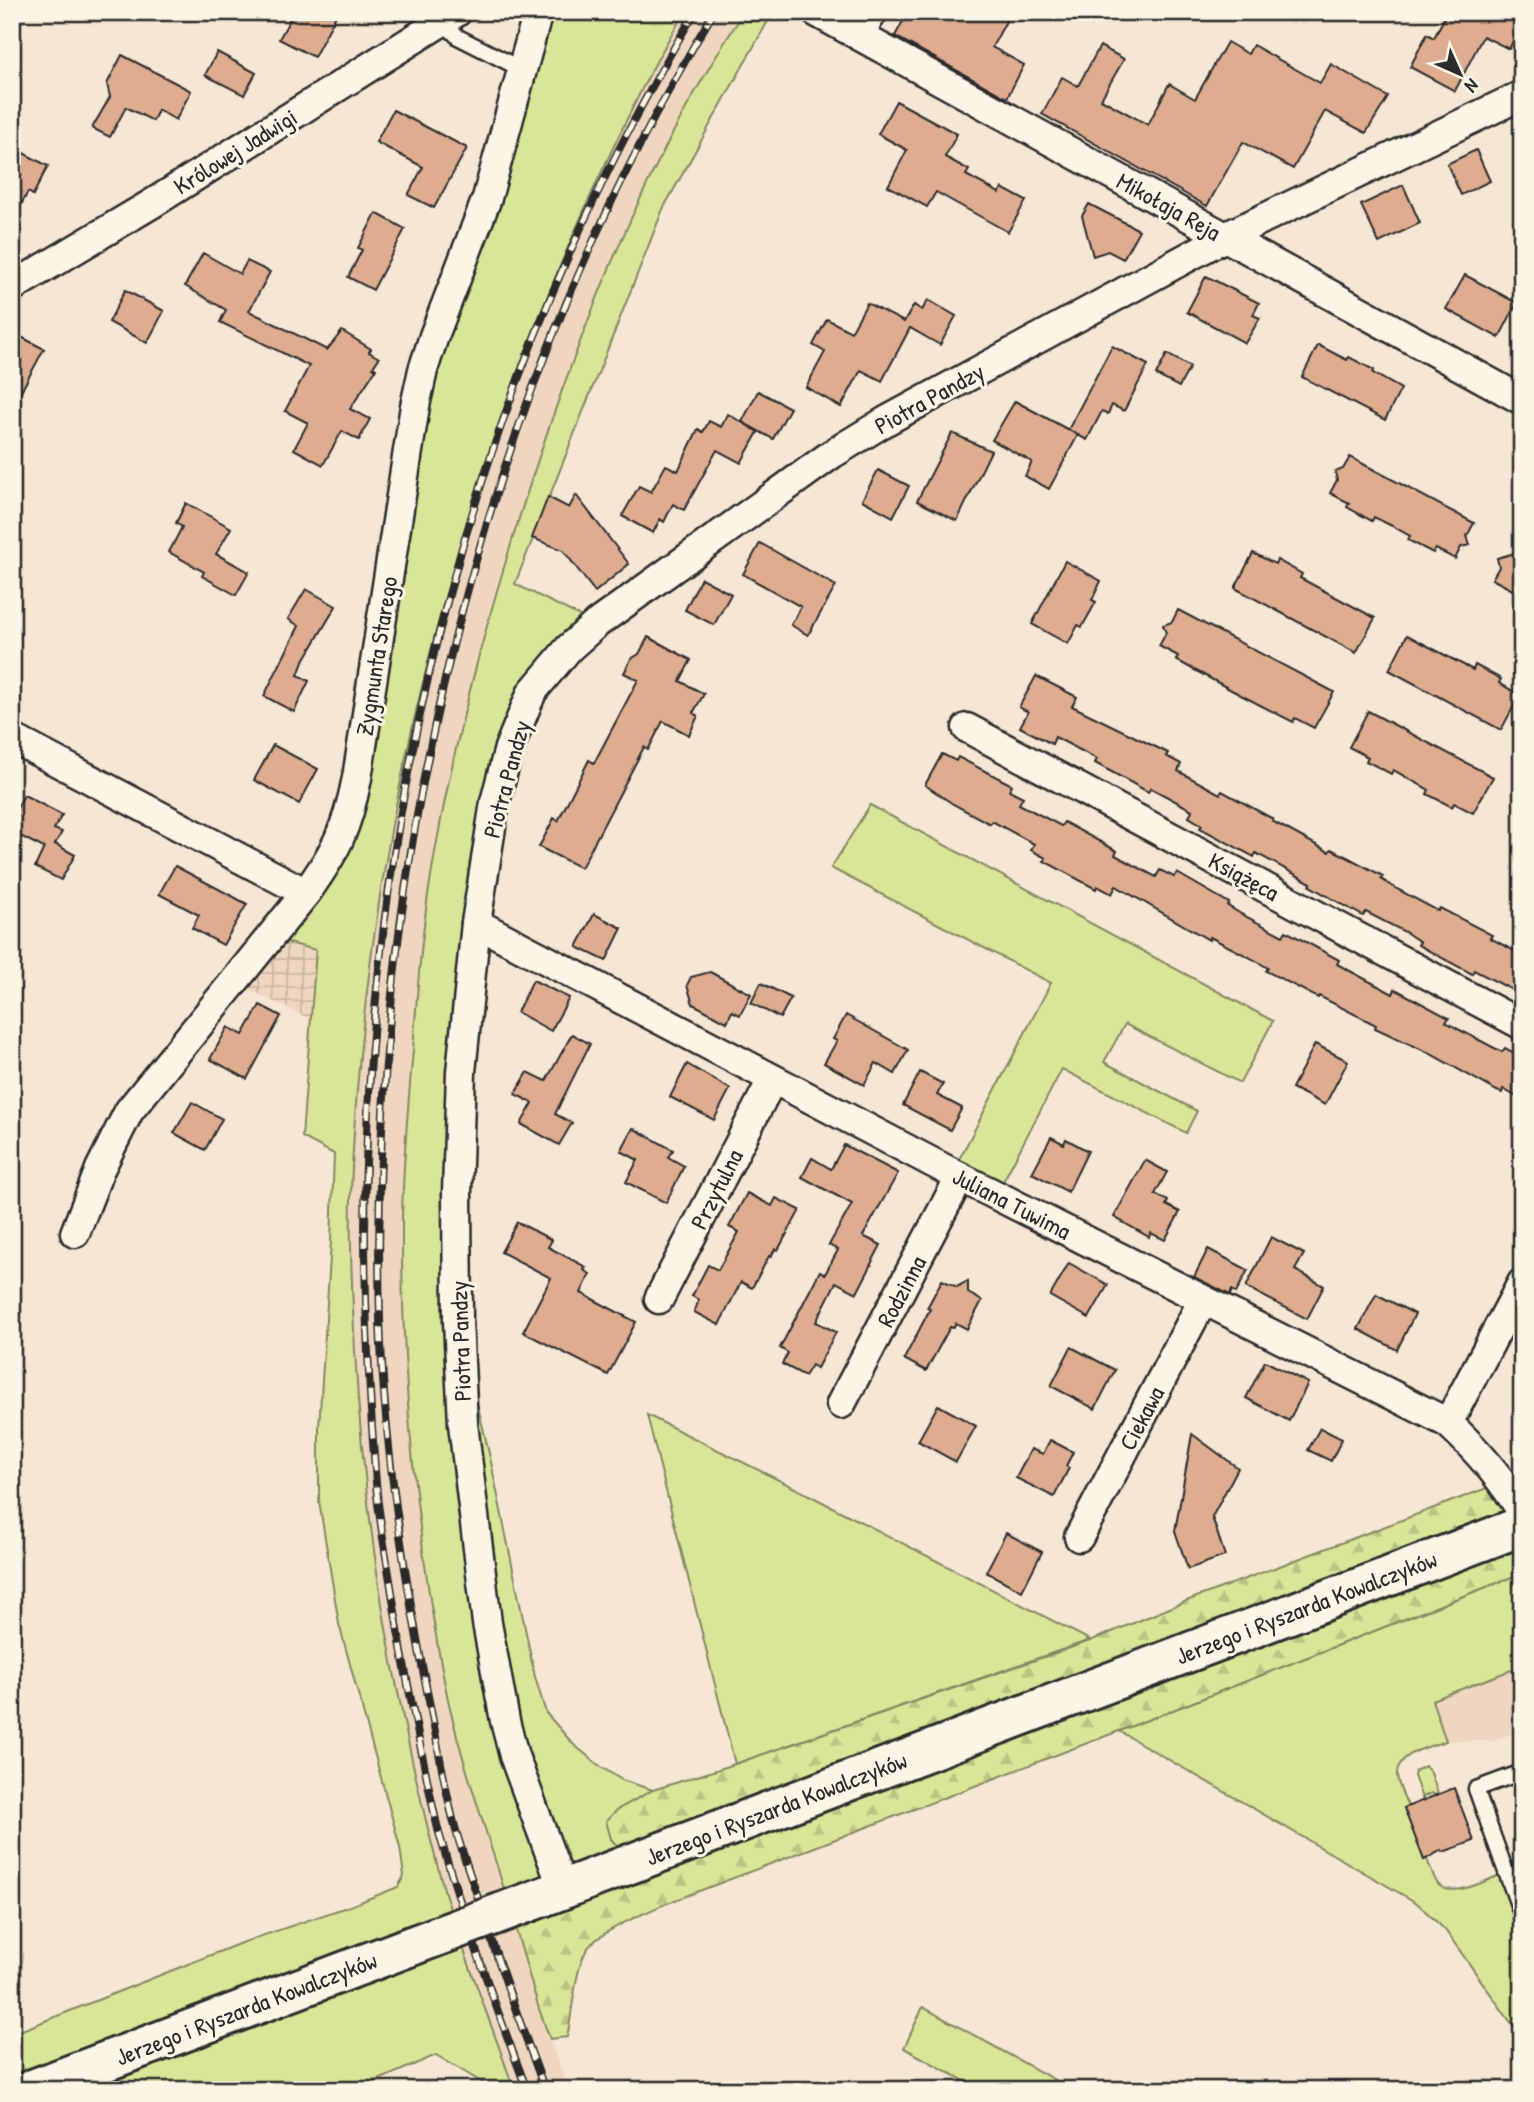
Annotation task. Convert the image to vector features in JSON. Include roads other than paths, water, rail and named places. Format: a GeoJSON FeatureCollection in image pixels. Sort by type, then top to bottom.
{"type":"FeatureCollection","features":[{"type":"Feature","properties":{"kind":"main road","name":"Jerzego i Ryszarda Kowalczyków"},"geometry":{"type":"LineString","coordinates":[[30,2090],[1522,1526]]}},
{"type":"Feature","properties":{"kind":"street","name":"Zygmunta Starego"},"geometry":{"type":"LineString","coordinates":[[75,1233],[100,1169],[129,1111],[306,893],[341,837],[350,810],[423,370],[487,198],[537,12]]}},
{"type":"Feature","properties":{"kind":"street","name":"Mikołaja Reja"},"geometry":{"type":"LineString","coordinates":[[816,12],[866,23],[1226,237],[1522,400]]}},
{"type":"Feature","properties":{"kind":"street","name":"Królowej Jadwigi"},"geometry":{"type":"LineString","coordinates":[[12,287],[164,196],[449,16]]}},
{"type":"Feature","properties":{"kind":"street","name":"Piotra Pandzy"},"geometry":{"type":"LineString","coordinates":[[551,1894],[505,1721],[487,1623],[463,1424],[458,1321],[461,1072],[477,923],[495,802],[509,748],[532,692],[569,648],[596,624],[832,454],[886,421],[1226,237],[1522,95]]}},
{"type":"Feature","properties":{"kind":"street","name":"Książęca"},"geometry":{"type":"LineString","coordinates":[[967,728],[1522,1025]]}},
{"type":"Feature","properties":{"kind":"street"},"geometry":{"type":"LineString","coordinates":[[12,738],[306,893]]}},
{"type":"Feature","properties":{"kind":"street","name":"Juliana Tuwima"},"geometry":{"type":"LineString","coordinates":[[477,923],[960,1177],[1448,1423],[1479,1451],[1522,1512]]}},
{"type":"Feature","properties":{"kind":"street","name":"Przytulna"},"geometry":{"type":"LineString","coordinates":[[659,1299],[772,1080]]}},
{"type":"Feature","properties":{"kind":"street","name":"Rodzinna"},"geometry":{"type":"LineString","coordinates":[[841,1404],[960,1177]]}},
{"type":"Feature","properties":{"kind":"street"},"geometry":{"type":"LineString","coordinates":[[1448,1423],[1522,1283]]}},
{"type":"Feature","properties":{"kind":"street","name":"Ciekawa"},"geometry":{"type":"LineString","coordinates":[[1079,1536],[1203,1300]]}},
{"type":"Feature","properties":{"kind":"lane"},"geometry":{"type":"LineString","coordinates":[[449,16],[458,37],[521,69]]}},
{"type":"Feature","properties":{"kind":"lane"},"geometry":{"type":"LineString","coordinates":[[1522,1772],[1476,1789],[1522,1916]]}},
{"type":"Feature","properties":{"kind":"railway"},"geometry":{"type":"LineString","coordinates":[[527,2090],[480,1962],[439,1833],[407,1679],[381,1527],[372,1427],[366,1281],[370,1073],[386,914],[411,756],[448,600],[494,447],[551,297],[618,152],[695,12]]}},
{"type":"Feature","properties":{"kind":"railway"},"geometry":{"type":"LineString","coordinates":[[545,2090],[501,1969],[454,1823],[421,1658],[397,1514],[386,1416],[380,1319],[381,1149],[394,979],[418,809],[454,642],[501,477],[561,317],[631,162],[714,12]]}}]}
